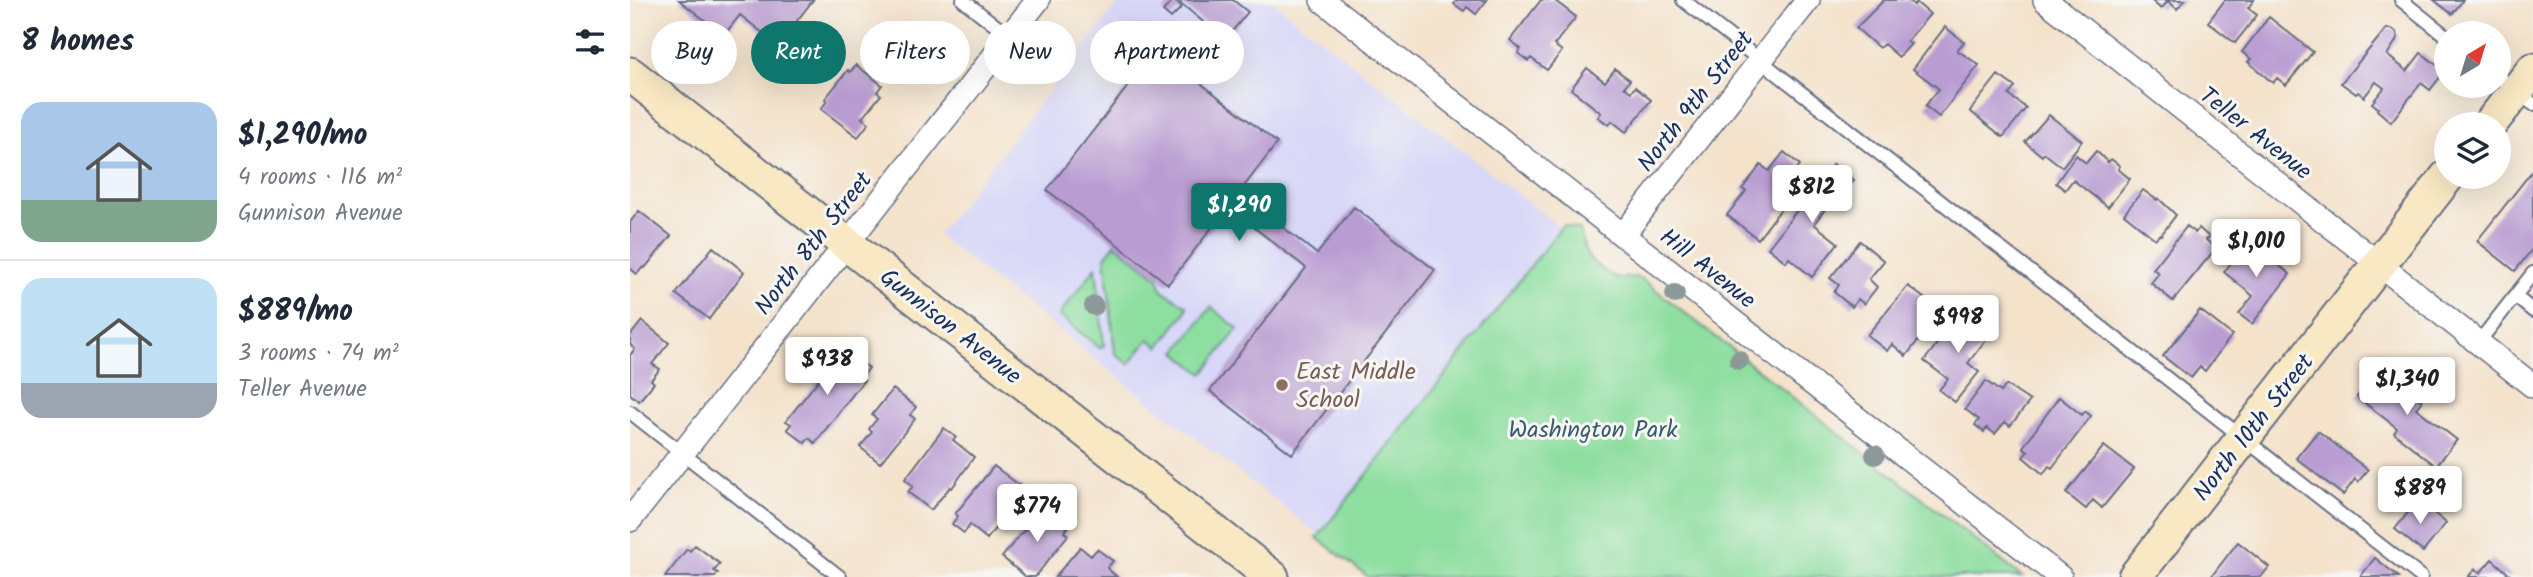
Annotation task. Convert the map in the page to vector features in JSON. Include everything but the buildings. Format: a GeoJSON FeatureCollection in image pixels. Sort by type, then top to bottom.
{"type":"FeatureCollection","features":[{"type":"Feature","properties":{"kind":"street","name":"North 8th Street"},"geometry":{"type":"LineString","coordinates":[[1022,21],[1038,0]]}},
{"type":"Feature","properties":{"kind":"street","name":"Hill Avenue"},"geometry":{"type":"LineString","coordinates":[[1322,0],[2060,577]]}},
{"type":"Feature","properties":{"kind":"street","name":"North 9th Street"},"geometry":{"type":"LineString","coordinates":[[1623,235],[1808,0]]}},
{"type":"Feature","properties":{"kind":"street","name":"Teller Avenue"},"geometry":{"type":"LineString","coordinates":[[2045,0],[2533,386]]}},
{"type":"Feature","properties":{"kind":"street","name":"North 8th Street"},"geometry":{"type":"LineString","coordinates":[[630,520],[984,70]]}},
{"type":"Feature","properties":{"kind":"street","name":"Gunnison Avenue"},"geometry":{"type":"LineString","coordinates":[[630,75],[1272,577]]}},
{"type":"Feature","properties":{"kind":"street"},"geometry":{"type":"LineString","coordinates":[[2499,112],[2520,85]]}},
{"type":"Feature","properties":{"kind":"street","name":"North 10th Street"},"geometry":{"type":"LineString","coordinates":[[2135,577],[2438,189]]}},
{"type":"Feature","properties":{"kind":"lane"},"geometry":{"type":"LineString","coordinates":[[963,0],[990,21]]}},
{"type":"Feature","properties":{"kind":"lane"},"geometry":{"type":"LineString","coordinates":[[1683,0],[2421,577]]}},
{"type":"Feature","properties":{"kind":"lane"},"geometry":{"type":"LineString","coordinates":[[2401,0],[2434,26]]}},
{"type":"Feature","properties":{"kind":"lane"},"geometry":{"type":"LineString","coordinates":[[2478,343],[2533,273]]}},
{"type":"Feature","properties":{"kind":"lane"},"geometry":{"type":"LineString","coordinates":[[2515,296],[2533,311]]}},
{"type":"Feature","properties":{"kind":"lane"},"geometry":{"type":"LineString","coordinates":[[630,412],[840,577]]}},
{"type":"Feature","properties":{"kind":"shaded area","name":"East Middle School"},"geometry":{"type":"Polygon","coordinates":[[[1121,0],[1271,0],[1560,227],[1319,535],[937,235],[1055,84],[1076,84],[1076,57],[1090,40],[1090,84],[1244,84],[1244,21],[1105,21],[1121,0]]]}},
{"type":"Feature","properties":{"kind":"green space","name":"Washington Park"},"geometry":{"type":"Polygon","coordinates":[[[1563,225],[1580,230],[1585,251],[1600,268],[1616,277],[1642,279],[2022,577],[1368,577],[1317,538],[1563,225]]]}},
{"type":"Feature","properties":{"kind":"green space"},"geometry":{"type":"Polygon","coordinates":[[[1115,244],[1158,278],[1162,290],[1187,306],[1185,313],[1159,347],[1149,339],[1129,364],[1115,353],[1105,257],[1115,244]]]}},
{"type":"Feature","properties":{"kind":"green space"},"geometry":{"type":"Polygon","coordinates":[[[1096,267],[1104,346],[1100,348],[1059,315],[1096,267]]]}},
{"type":"Feature","properties":{"kind":"green space"},"geometry":{"type":"Polygon","coordinates":[[[1211,307],[1238,329],[1203,374],[1176,352],[1211,307]]]}},
{"type":"Feature","properties":{"kind":"place","name":"East Middle School"},"geometry":{"type":"Point","coordinates":[1282,385]}}]}
